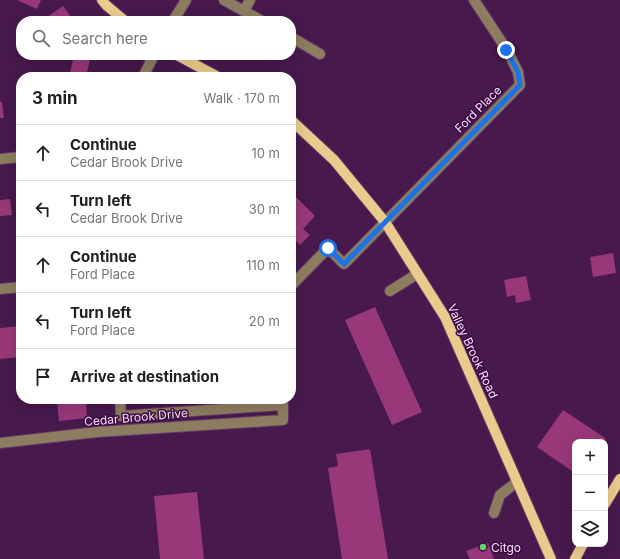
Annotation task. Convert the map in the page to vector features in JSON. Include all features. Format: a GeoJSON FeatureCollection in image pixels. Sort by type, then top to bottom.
{"type":"FeatureCollection","features":[{"type":"Feature","properties":{"kind":"main road"},"geometry":{"type":"LineString","coordinates":[[102,0],[119,16]]}},
{"type":"Feature","properties":{"kind":"main road"},"geometry":{"type":"LineString","coordinates":[[186,60],[208,72]]}},
{"type":"Feature","properties":{"kind":"main road","name":"Valley Brook Road"},"geometry":{"type":"LineString","coordinates":[[296,125],[334,160],[385,222],[445,317],[551,559]]}},
{"type":"Feature","properties":{"kind":"main road"},"geometry":{"type":"LineString","coordinates":[[608,499],[620,479]]}},
{"type":"Feature","properties":{"kind":"main road"},"geometry":{"type":"LineString","coordinates":[[575,559],[582,547]]}},
{"type":"Feature","properties":{"kind":"street"},"geometry":{"type":"LineString","coordinates":[[176,16],[186,0]]}},
{"type":"Feature","properties":{"kind":"street"},"geometry":{"type":"LineString","coordinates":[[224,0],[253,16]]}},
{"type":"Feature","properties":{"kind":"street"},"geometry":{"type":"LineString","coordinates":[[244,11],[250,0]]}},
{"type":"Feature","properties":{"kind":"street","name":"Ford Place"},"geometry":{"type":"LineString","coordinates":[[385,222],[520,85],[518,72],[506,50],[474,0]]}},
{"type":"Feature","properties":{"kind":"street"},"geometry":{"type":"LineString","coordinates":[[296,41],[320,54]]}},
{"type":"Feature","properties":{"kind":"street"},"geometry":{"type":"LineString","coordinates":[[145,72],[151,60]]}},
{"type":"Feature","properties":{"kind":"street"},"geometry":{"type":"LineString","coordinates":[[0,159],[16,157]]}},
{"type":"Feature","properties":{"kind":"street"},"geometry":{"type":"LineString","coordinates":[[296,281],[328,248],[344,264],[385,222]]}},
{"type":"Feature","properties":{"kind":"street"},"geometry":{"type":"LineString","coordinates":[[390,291],[417,274]]}},
{"type":"Feature","properties":{"kind":"street"},"geometry":{"type":"LineString","coordinates":[[0,289],[16,287]]}},
{"type":"Feature","properties":{"kind":"street","name":"Cedar Brook Drive"},"geometry":{"type":"LineString","coordinates":[[120,404],[121,416],[259,404]]}},
{"type":"Feature","properties":{"kind":"street","name":"Cedar Brook Drive"},"geometry":{"type":"LineString","coordinates":[[0,444],[121,430],[283,420],[282,404]]}},
{"type":"Feature","properties":{"kind":"street"},"geometry":{"type":"LineString","coordinates":[[121,416],[121,430]]}},
{"type":"Feature","properties":{"kind":"street"},"geometry":{"type":"LineString","coordinates":[[494,514],[500,495],[517,482]]}},
{"type":"Feature","properties":{"kind":"building"},"geometry":{"type":"Polygon","coordinates":[[[17,0],[41,0],[37,9],[17,0]]]}},
{"type":"Feature","properties":{"kind":"building"},"geometry":{"type":"Polygon","coordinates":[[[63,6],[70,16],[48,16],[63,6]]]}},
{"type":"Feature","properties":{"kind":"building"},"geometry":{"type":"Polygon","coordinates":[[[73,60],[90,60],[87,72],[70,72],[73,60]]]}},
{"type":"Feature","properties":{"kind":"building"},"geometry":{"type":"Polygon","coordinates":[[[0,102],[2,102],[4,118],[0,118],[0,102]]]}},
{"type":"Feature","properties":{"kind":"building"},"geometry":{"type":"Polygon","coordinates":[[[296,197],[315,216],[303,229],[310,235],[300,245],[296,241],[296,197]]]}},
{"type":"Feature","properties":{"kind":"building"},"geometry":{"type":"Polygon","coordinates":[[[10,199],[12,215],[0,216],[0,200],[10,199]]]}},
{"type":"Feature","properties":{"kind":"building"},"geometry":{"type":"Polygon","coordinates":[[[613,253],[616,273],[593,277],[590,257],[613,253]]]}},
{"type":"Feature","properties":{"kind":"building"},"geometry":{"type":"Polygon","coordinates":[[[526,276],[531,300],[516,303],[515,295],[507,297],[504,280],[526,276]]]}},
{"type":"Feature","properties":{"kind":"building"},"geometry":{"type":"Polygon","coordinates":[[[375,307],[422,412],[392,425],[345,320],[375,307]]]}},
{"type":"Feature","properties":{"kind":"building"},"geometry":{"type":"Polygon","coordinates":[[[16,326],[16,357],[0,359],[0,328],[16,326]]]}},
{"type":"Feature","properties":{"kind":"building"},"geometry":{"type":"Polygon","coordinates":[[[57,404],[86,404],[87,418],[59,421],[57,404]]]}},
{"type":"Feature","properties":{"kind":"building"},"geometry":{"type":"Polygon","coordinates":[[[563,410],[605,439],[572,439],[572,471],[537,447],[563,410]]]}},
{"type":"Feature","properties":{"kind":"building"},"geometry":{"type":"Polygon","coordinates":[[[370,449],[388,559],[342,559],[328,468],[338,466],[336,454],[370,449]]]}},
{"type":"Feature","properties":{"kind":"building"},"geometry":{"type":"Polygon","coordinates":[[[197,492],[204,559],[160,559],[154,496],[197,492]]]}},
{"type":"Feature","properties":{"kind":"building","name":"Citgo"},"geometry":{"type":"Polygon","coordinates":[[[488,543],[494,559],[470,559],[466,551],[488,543]]]}},
{"type":"Feature","properties":{"kind":"place","name":"Citgo"},"geometry":{"type":"Point","coordinates":[483,547]}},
{"type":"Feature","properties":{"kind":"route"},"geometry":{"type":"LineString","coordinates":[[328,248],[344,264],[520,85],[518,72],[506,50]]}}]}
